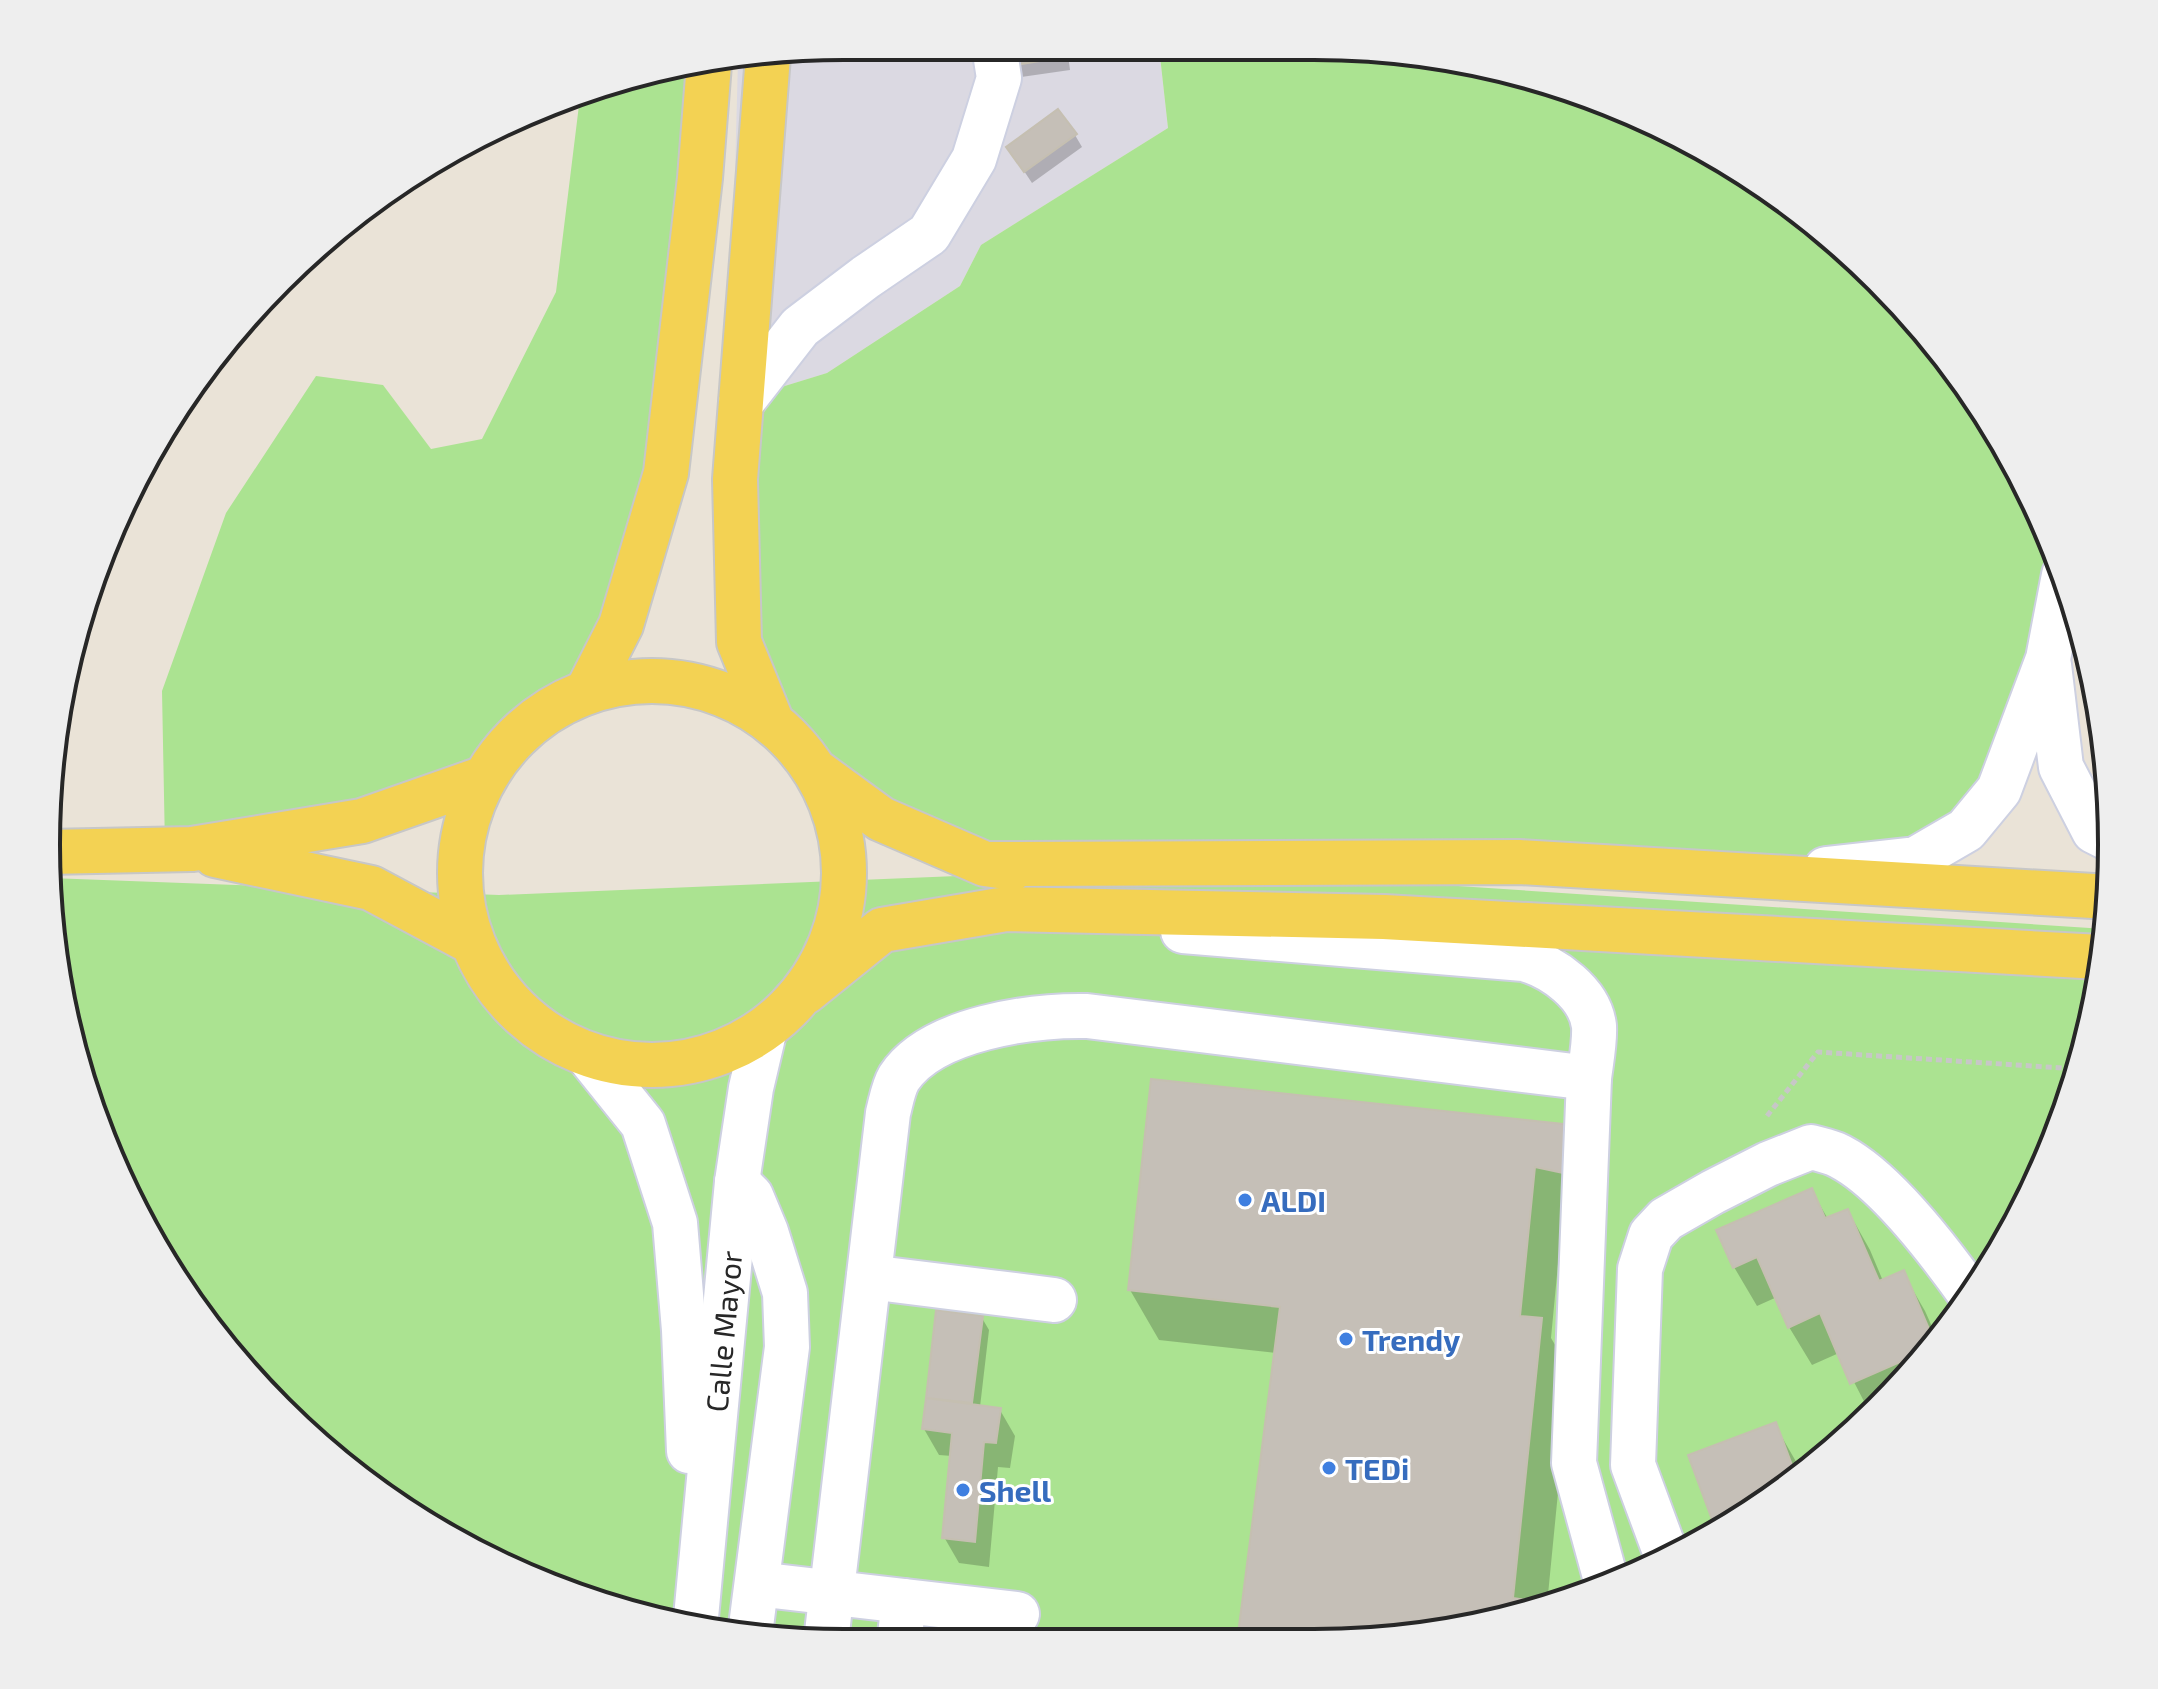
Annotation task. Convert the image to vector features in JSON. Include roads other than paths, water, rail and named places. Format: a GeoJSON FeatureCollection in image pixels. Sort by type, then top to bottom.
{"type":"FeatureCollection","features":[{"type":"Feature","properties":{"kind":"main road"},"geometry":{"type":"LineString","coordinates":[[767,65],[735,479],[739,642],[772,723]]}},
{"type":"Feature","properties":{"kind":"main road"},"geometry":{"type":"LineString","coordinates":[[590,686],[621,625],[666,473],[700,178],[708,72]]}},
{"type":"Feature","properties":{"kind":"main road"},"geometry":{"type":"LineString","coordinates":[[1384,917],[985,864],[881,819],[817,772],[772,723],[718,690],[648,677],[590,686],[556,706],[513,740],[479,780],[460,873],[472,942],[506,1000],[531,1025],[590,1058],[627,1066],[693,1064],[763,1037],[805,992],[882,930],[1006,909],[1384,917],[2090,956]]}},
{"type":"Feature","properties":{"kind":"main road"},"geometry":{"type":"LineString","coordinates":[[805,992],[837,933],[845,873],[833,807],[817,772]]}},
{"type":"Feature","properties":{"kind":"main road"},"geometry":{"type":"LineString","coordinates":[[60,852],[192,849],[362,821],[479,780]]}},
{"type":"Feature","properties":{"kind":"main road"},"geometry":{"type":"LineString","coordinates":[[192,849],[371,888],[472,942]]}},
{"type":"Feature","properties":{"kind":"main road"},"geometry":{"type":"LineString","coordinates":[[985,864],[1519,862],[2096,896]]}},
{"type":"Feature","properties":{"kind":"street"},"geometry":{"type":"LineString","coordinates":[[741,403],[800,327],[929,234],[974,159],[999,78],[996,60]]}},
{"type":"Feature","properties":{"kind":"street"},"geometry":{"type":"LineString","coordinates":[[1771,877],[1916,859],[1966,830],[1999,790],[2048,659],[2059,602]]}},
{"type":"Feature","properties":{"kind":"street"},"geometry":{"type":"LineString","coordinates":[[2048,659],[2061,767],[2098,833]]}},
{"type":"Feature","properties":{"kind":"street"},"geometry":{"type":"LineString","coordinates":[[1068,911],[1096,924],[1508,957],[1540,963],[1574,988],[1585,1003],[1594,1026],[1589,1078],[1574,1463],[1604,1573]]}},
{"type":"Feature","properties":{"kind":"street"},"geometry":{"type":"LineString","coordinates":[[828,1628],[888,1113],[897,1081],[909,1065],[931,1049],[973,1031],[1054,1016],[1087,1016],[1589,1078]]}},
{"type":"Feature","properties":{"kind":"street","name":"Calle Mayor"},"geometry":{"type":"LineString","coordinates":[[696,1615],[737,1182],[751,1088],[763,1037]]}},
{"type":"Feature","properties":{"kind":"street","name":"Calle Mayor"},"geometry":{"type":"LineString","coordinates":[[590,1058],[643,1124],[675,1223],[690,1446],[675,1610]]}},
{"type":"Feature","properties":{"kind":"street"},"geometry":{"type":"LineString","coordinates":[[1663,1546],[1633,1465],[1640,1269],[1651,1235],[1666,1219],[1737,1179],[1811,1147],[1836,1155],[1872,1179],[1934,1245],[1963,1284]]}},
{"type":"Feature","properties":{"kind":"street"},"geometry":{"type":"LineString","coordinates":[[737,1182],[751,1196],[785,1293],[787,1347],[752,1623]]}},
{"type":"Feature","properties":{"kind":"street"},"geometry":{"type":"LineString","coordinates":[[869,1277],[1054,1300]]}},
{"type":"Feature","properties":{"kind":"street"},"geometry":{"type":"LineString","coordinates":[[757,1584],[833,1593],[902,1622],[992,1623]]}},
{"type":"Feature","properties":{"kind":"place","name":"ALDI"},"geometry":{"type":"Point","coordinates":[1245,1200]}},
{"type":"Feature","properties":{"kind":"place","name":"Trendy"},"geometry":{"type":"Point","coordinates":[1346,1339]}},
{"type":"Feature","properties":{"kind":"place","name":"TEDi"},"geometry":{"type":"Point","coordinates":[1329,1468]}},
{"type":"Feature","properties":{"kind":"place","name":"Shell"},"geometry":{"type":"Point","coordinates":[963,1490]}}]}
